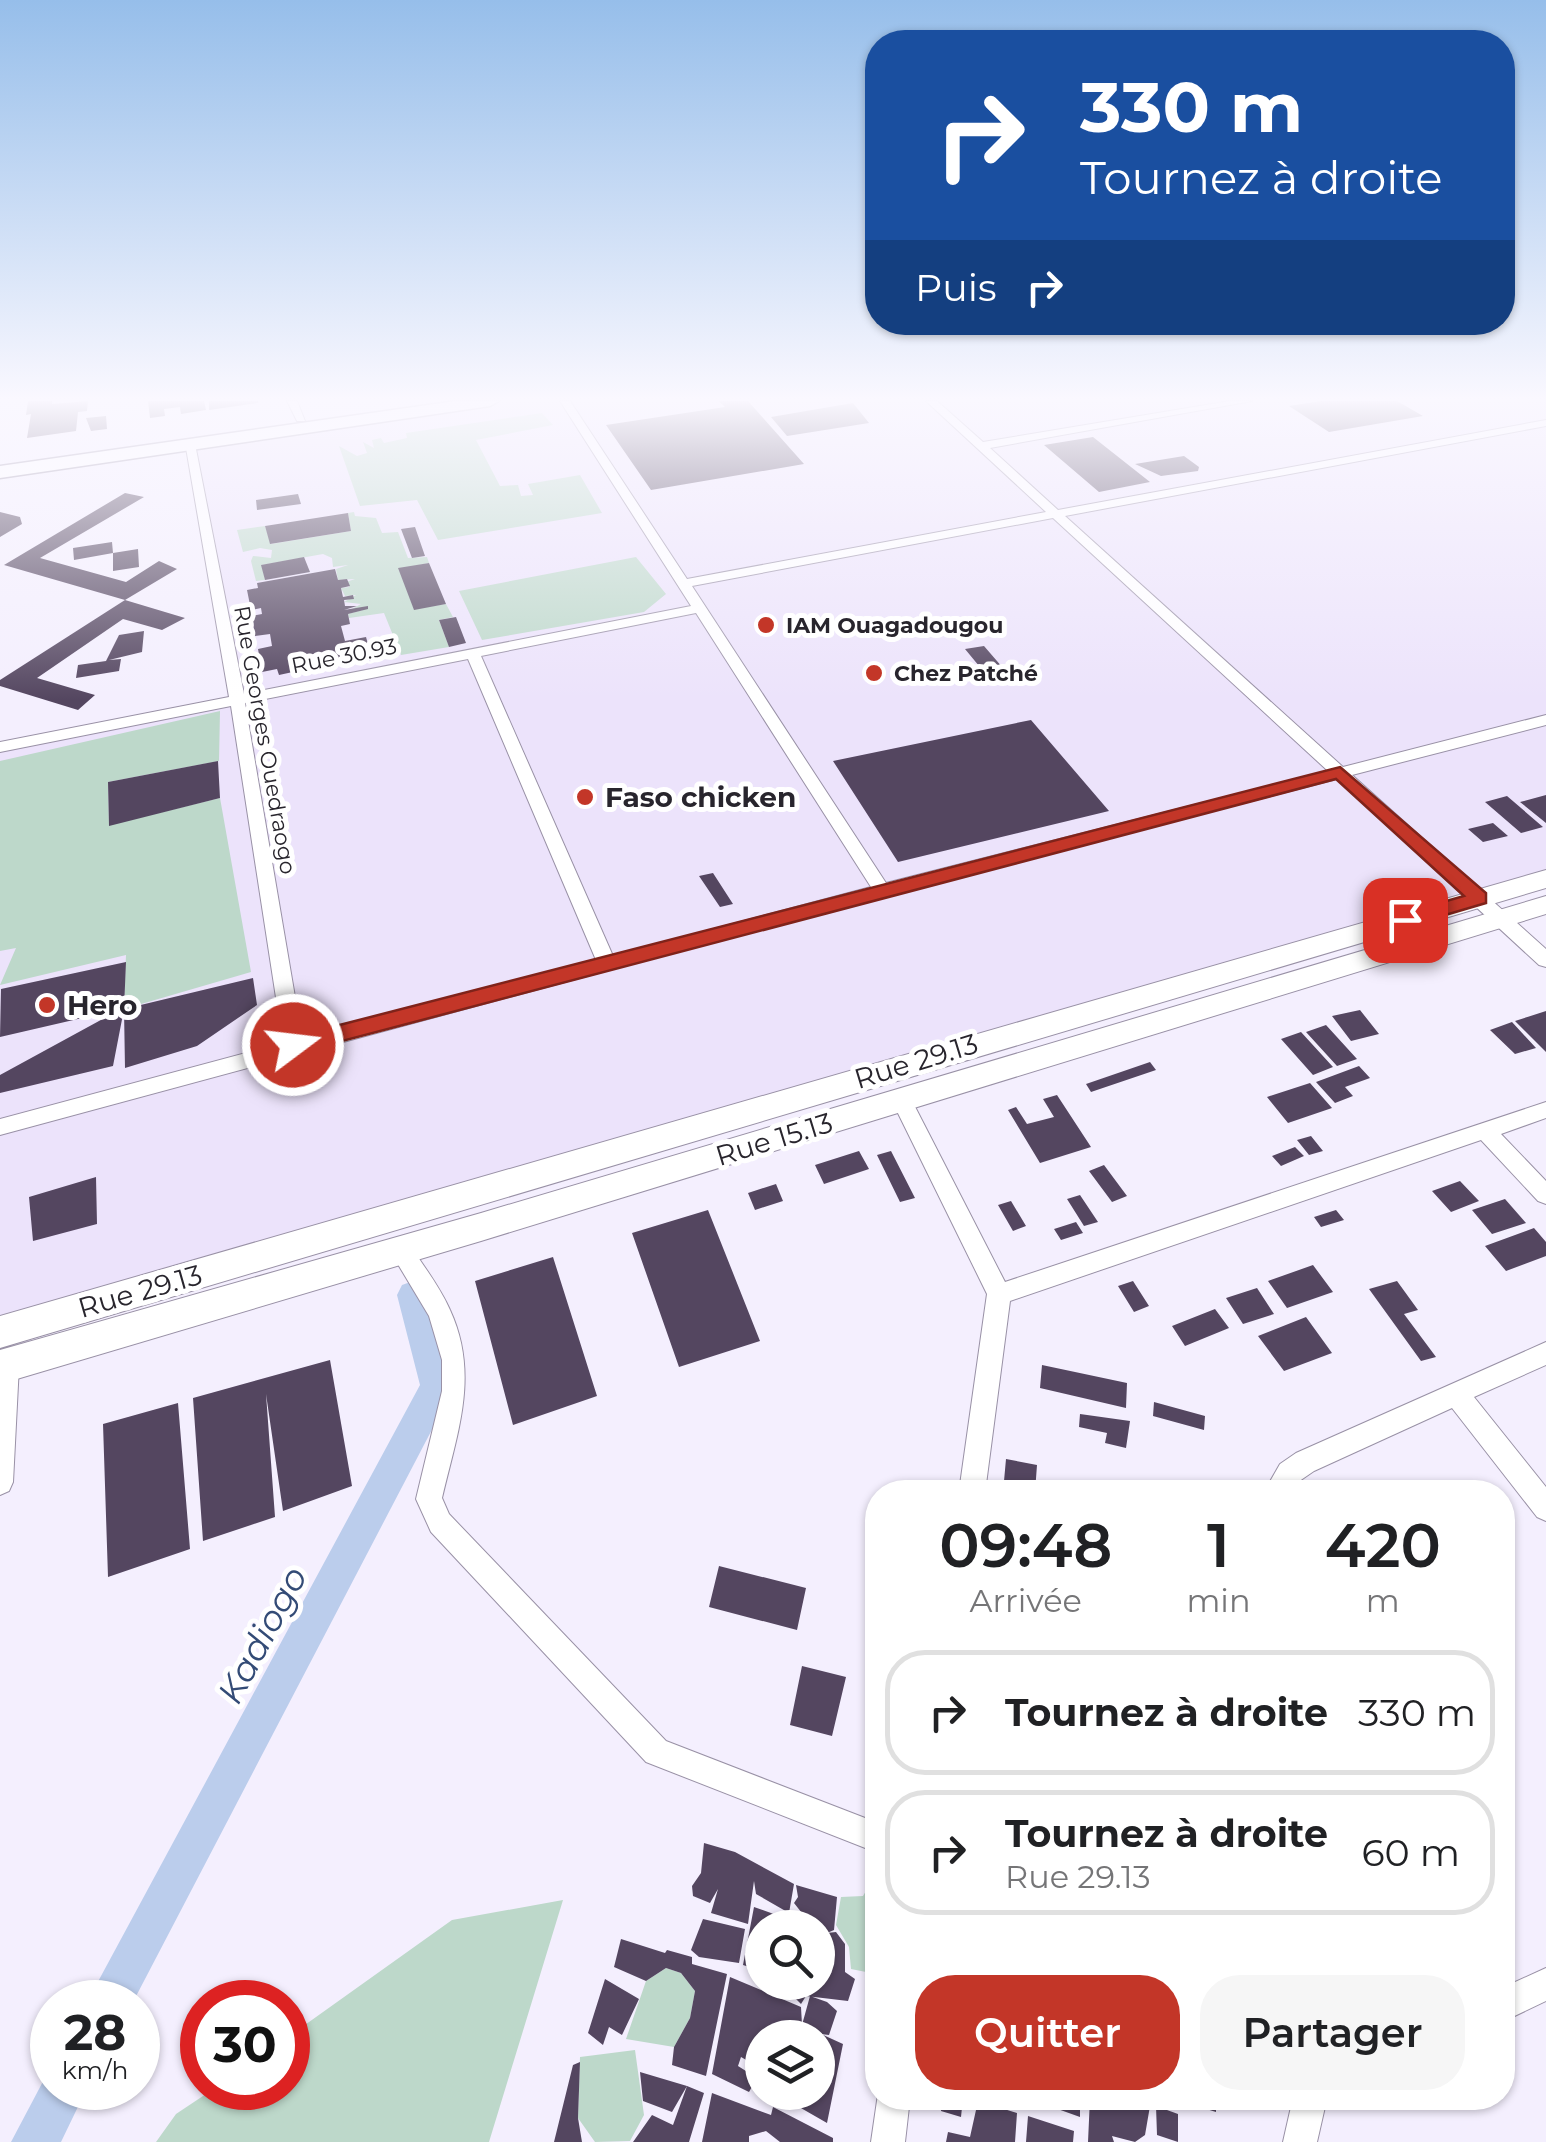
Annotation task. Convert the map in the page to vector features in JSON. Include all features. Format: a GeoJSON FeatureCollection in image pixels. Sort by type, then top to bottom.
{"type":"FeatureCollection","features":[{"type":"Feature","properties":{"kind":"main road","name":"Rue 29.13"},"geometry":{"type":"LineString","coordinates":[[0,1332],[1490,908],[1546,879]]}},
{"type":"Feature","properties":{"kind":"main road","name":"Rue 15.13"},"geometry":{"type":"LineString","coordinates":[[3,1366],[902,1101],[1490,908],[1546,905]]}},
{"type":"Feature","properties":{"kind":"street","name":"Rue Georges Ouedraogo"},"geometry":{"type":"LineString","coordinates":[[200,501],[238,699],[293,1045]]}},
{"type":"Feature","properties":{"kind":"street"},"geometry":{"type":"LineString","coordinates":[[632,501],[686,583],[697,609],[882,890]]}},
{"type":"Feature","properties":{"kind":"street"},"geometry":{"type":"LineString","coordinates":[[1044,501],[1546,960]]}},
{"type":"Feature","properties":{"kind":"street"},"geometry":{"type":"LineString","coordinates":[[686,583],[1133,501]]}},
{"type":"Feature","properties":{"kind":"street","name":"Rue 30.93"},"geometry":{"type":"LineString","coordinates":[[0,747],[697,609]]}},
{"type":"Feature","properties":{"kind":"street"},"geometry":{"type":"LineString","coordinates":[[474,654],[607,964]]}},
{"type":"Feature","properties":{"kind":"street"},"geometry":{"type":"LineString","coordinates":[[0,1127],[293,1045],[1546,720]]}},
{"type":"Feature","properties":{"kind":"street"},"geometry":{"type":"LineString","coordinates":[[902,1101],[999,1294],[974,1480]]}},
{"type":"Feature","properties":{"kind":"street"},"geometry":{"type":"LineString","coordinates":[[999,1294],[1546,1110]]}},
{"type":"Feature","properties":{"kind":"street"},"geometry":{"type":"LineString","coordinates":[[1487,1133],[1546,1194]]}},
{"type":"Feature","properties":{"kind":"street"},"geometry":{"type":"LineString","coordinates":[[401,1251],[440,1313],[454,1360],[454,1392],[430,1499],[440,1523],[656,1752],[865,1833]]}},
{"type":"Feature","properties":{"kind":"street"},"geometry":{"type":"LineString","coordinates":[[1285,1480],[1305,1462],[1546,1354]]}},
{"type":"Feature","properties":{"kind":"street"},"geometry":{"type":"LineString","coordinates":[[0,1482],[3,1366]]}},
{"type":"Feature","properties":{"kind":"street"},"geometry":{"type":"LineString","coordinates":[[1455,1392],[1546,1508]]}},
{"type":"Feature","properties":{"kind":"street"},"geometry":{"type":"LineString","coordinates":[[1515,2000],[1546,1984]]}},
{"type":"Feature","properties":{"kind":"street"},"geometry":{"type":"LineString","coordinates":[[888,2142],[892,2110]]}},
{"type":"Feature","properties":{"kind":"street"},"geometry":{"type":"LineString","coordinates":[[1300,2142],[1307,2110]]}},
{"type":"Feature","properties":{"kind":"shaded area"},"geometry":{"type":"Polygon","coordinates":[[[200,501],[1546,501],[1546,878],[0,1332],[0,746],[237,699],[200,501]]]}},
{"type":"Feature","properties":{"kind":"green space"},"geometry":{"type":"Polygon","coordinates":[[[358,501],[408,501],[360,506],[358,501]]]}},
{"type":"Feature","properties":{"kind":"green space"},"geometry":{"type":"Polygon","coordinates":[[[418,501],[595,501],[602,513],[438,540],[418,501]]]}},
{"type":"Feature","properties":{"kind":"green space"},"geometry":{"type":"Polygon","coordinates":[[[354,512],[355,516],[376,518],[382,533],[398,532],[408,558],[427,557],[429,563],[399,569],[414,609],[446,604],[453,617],[439,620],[449,647],[401,655],[384,613],[349,618],[348,614],[363,610],[350,610],[361,604],[344,602],[356,595],[345,596],[341,588],[349,587],[349,583],[340,584],[355,579],[338,580],[336,569],[348,565],[333,567],[332,558],[323,554],[262,565],[265,580],[256,581],[253,556],[271,558],[272,550],[243,552],[237,530],[265,526],[271,544],[351,531],[348,513],[354,512]]]}},
{"type":"Feature","properties":{"kind":"green space"},"geometry":{"type":"Polygon","coordinates":[[[636,557],[666,594],[644,612],[482,640],[459,591],[636,557]]]}},
{"type":"Feature","properties":{"kind":"green space"},"geometry":{"type":"Polygon","coordinates":[[[220,711],[219,761],[108,782],[109,825],[220,798],[251,972],[124,1009],[126,955],[0,985],[16,948],[0,951],[0,761],[220,711]]]}},
{"type":"Feature","properties":{"kind":"green space"},"geometry":{"type":"Polygon","coordinates":[[[865,1893],[865,1972],[851,1969],[849,1947],[836,1925],[841,1897],[865,1893]]]}},
{"type":"Feature","properties":{"kind":"green space"},"geometry":{"type":"Polygon","coordinates":[[[563,1900],[489,2142],[156,2142],[182,2110],[310,2110],[310,2021],[452,1920],[563,1900]]]}},
{"type":"Feature","properties":{"kind":"green space"},"geometry":{"type":"Polygon","coordinates":[[[666,1968],[681,1973],[695,1991],[690,2018],[674,2047],[626,2039],[646,1981],[666,1968]]]}},
{"type":"Feature","properties":{"kind":"green space"},"geometry":{"type":"Polygon","coordinates":[[[635,2050],[644,2115],[630,2141],[595,2142],[578,2118],[580,2057],[635,2050]]]}},
{"type":"Feature","properties":{"kind":"building"},"geometry":{"type":"Polygon","coordinates":[[[112,501],[137,501],[40,558],[126,582],[159,561],[177,569],[125,600],[4,565],[112,501]]]}},
{"type":"Feature","properties":{"kind":"building"},"geometry":{"type":"Polygon","coordinates":[[[256,501],[301,504],[257,510],[256,501]]]}},
{"type":"Feature","properties":{"kind":"building"},"geometry":{"type":"Polygon","coordinates":[[[0,512],[20,517],[22,524],[0,537],[0,512]]]}},
{"type":"Feature","properties":{"kind":"building"},"geometry":{"type":"Polygon","coordinates":[[[348,513],[351,531],[270,544],[265,526],[348,513]]]}},
{"type":"Feature","properties":{"kind":"building"},"geometry":{"type":"Polygon","coordinates":[[[415,527],[425,556],[412,558],[401,529],[415,527]]]}},
{"type":"Feature","properties":{"kind":"building"},"geometry":{"type":"Polygon","coordinates":[[[112,542],[113,553],[74,560],[73,548],[112,542]]]}},
{"type":"Feature","properties":{"kind":"building"},"geometry":{"type":"Polygon","coordinates":[[[138,549],[139,567],[113,571],[113,553],[138,549]]]}},
{"type":"Feature","properties":{"kind":"building"},"geometry":{"type":"Polygon","coordinates":[[[304,557],[310,572],[265,580],[261,565],[304,557]]]}},
{"type":"Feature","properties":{"kind":"building"},"geometry":{"type":"Polygon","coordinates":[[[429,563],[446,604],[414,610],[398,568],[429,563]]]}},
{"type":"Feature","properties":{"kind":"building"},"geometry":{"type":"Polygon","coordinates":[[[335,569],[338,580],[347,579],[350,586],[341,588],[343,597],[353,595],[354,599],[344,600],[345,606],[357,606],[344,610],[368,606],[348,614],[350,624],[341,626],[345,641],[366,637],[371,655],[279,675],[277,669],[262,672],[258,649],[272,646],[270,634],[255,636],[252,616],[262,614],[261,608],[251,610],[247,590],[258,588],[257,583],[335,569]]]}},
{"type":"Feature","properties":{"kind":"building"},"geometry":{"type":"Polygon","coordinates":[[[125,600],[185,618],[162,630],[123,619],[37,678],[95,695],[78,710],[0,686],[0,680],[125,600]]]}},
{"type":"Feature","properties":{"kind":"building"},"geometry":{"type":"Polygon","coordinates":[[[456,617],[466,643],[449,647],[439,620],[456,617]]]}},
{"type":"Feature","properties":{"kind":"building"},"geometry":{"type":"Polygon","coordinates":[[[144,631],[142,652],[109,660],[121,659],[119,671],[76,678],[78,665],[106,661],[119,635],[144,631]]]}},
{"type":"Feature","properties":{"kind":"building"},"geometry":{"type":"Polygon","coordinates":[[[984,646],[1003,668],[984,672],[965,649],[984,646]]]}},
{"type":"Feature","properties":{"kind":"building"},"geometry":{"type":"Polygon","coordinates":[[[1031,720],[1109,811],[898,862],[833,761],[1031,720]]]}},
{"type":"Feature","properties":{"kind":"building"},"geometry":{"type":"Polygon","coordinates":[[[218,761],[220,798],[109,826],[108,782],[218,761]]]}},
{"type":"Feature","properties":{"kind":"building"},"geometry":{"type":"Polygon","coordinates":[[[1546,795],[1546,823],[1520,802],[1546,795]]]}},
{"type":"Feature","properties":{"kind":"building"},"geometry":{"type":"Polygon","coordinates":[[[1507,796],[1543,827],[1521,833],[1485,802],[1507,796]]]}},
{"type":"Feature","properties":{"kind":"building"},"geometry":{"type":"Polygon","coordinates":[[[1493,823],[1508,836],[1483,842],[1468,829],[1493,823]]]}},
{"type":"Feature","properties":{"kind":"building"},"geometry":{"type":"Polygon","coordinates":[[[713,873],[733,904],[720,907],[699,876],[713,873]]]}},
{"type":"Feature","properties":{"kind":"building"},"geometry":{"type":"Polygon","coordinates":[[[126,962],[124,1009],[113,1066],[0,1093],[0,1075],[121,1009],[0,1037],[1,989],[126,962]]]}},
{"type":"Feature","properties":{"kind":"building"},"geometry":{"type":"Polygon","coordinates":[[[253,978],[257,1005],[197,1046],[125,1068],[124,1009],[253,978]]]}},
{"type":"Feature","properties":{"kind":"building"},"geometry":{"type":"Polygon","coordinates":[[[1360,1010],[1379,1034],[1351,1041],[1332,1016],[1360,1010]]]}},
{"type":"Feature","properties":{"kind":"building"},"geometry":{"type":"Polygon","coordinates":[[[1546,1011],[1546,1052],[1515,1021],[1546,1011]]]}},
{"type":"Feature","properties":{"kind":"building"},"geometry":{"type":"Polygon","coordinates":[[[1512,1022],[1536,1048],[1515,1054],[1490,1030],[1512,1022]]]}},
{"type":"Feature","properties":{"kind":"building"},"geometry":{"type":"Polygon","coordinates":[[[1326,1025],[1357,1059],[1337,1066],[1306,1032],[1326,1025]]]}},
{"type":"Feature","properties":{"kind":"building"},"geometry":{"type":"Polygon","coordinates":[[[1301,1032],[1333,1067],[1313,1075],[1281,1039],[1301,1032]]]}},
{"type":"Feature","properties":{"kind":"building"},"geometry":{"type":"Polygon","coordinates":[[[1150,1062],[1156,1070],[1091,1092],[1086,1084],[1150,1062]]]}},
{"type":"Feature","properties":{"kind":"building"},"geometry":{"type":"Polygon","coordinates":[[[1359,1066],[1370,1078],[1345,1087],[1353,1096],[1335,1103],[1316,1082],[1359,1066]]]}},
{"type":"Feature","properties":{"kind":"building"},"geometry":{"type":"Polygon","coordinates":[[[1310,1083],[1332,1108],[1288,1123],[1267,1097],[1310,1083]]]}},
{"type":"Feature","properties":{"kind":"building"},"geometry":{"type":"Polygon","coordinates":[[[1057,1095],[1091,1147],[1040,1163],[1008,1110],[1016,1107],[1027,1124],[1054,1117],[1043,1099],[1057,1095]]]}},
{"type":"Feature","properties":{"kind":"building"},"geometry":{"type":"Polygon","coordinates":[[[1311,1136],[1323,1151],[1309,1155],[1297,1140],[1311,1136]]]}},
{"type":"Feature","properties":{"kind":"building"},"geometry":{"type":"Polygon","coordinates":[[[1295,1147],[1304,1156],[1281,1166],[1272,1156],[1295,1147]]]}},
{"type":"Feature","properties":{"kind":"building"},"geometry":{"type":"Polygon","coordinates":[[[859,1151],[869,1169],[824,1184],[815,1165],[859,1151]]]}},
{"type":"Feature","properties":{"kind":"building"},"geometry":{"type":"Polygon","coordinates":[[[891,1151],[915,1198],[900,1202],[877,1155],[891,1151]]]}},
{"type":"Feature","properties":{"kind":"building"},"geometry":{"type":"Polygon","coordinates":[[[1104,1165],[1127,1196],[1112,1202],[1089,1171],[1104,1165]]]}},
{"type":"Feature","properties":{"kind":"building"},"geometry":{"type":"Polygon","coordinates":[[[96,1177],[97,1224],[33,1241],[29,1197],[96,1177]]]}},
{"type":"Feature","properties":{"kind":"building"},"geometry":{"type":"Polygon","coordinates":[[[1460,1181],[1479,1201],[1451,1212],[1432,1191],[1460,1181]]]}},
{"type":"Feature","properties":{"kind":"building"},"geometry":{"type":"Polygon","coordinates":[[[776,1184],[783,1201],[755,1210],[748,1193],[776,1184]]]}},
{"type":"Feature","properties":{"kind":"building"},"geometry":{"type":"Polygon","coordinates":[[[1080,1195],[1098,1222],[1084,1226],[1067,1199],[1080,1195]]]}},
{"type":"Feature","properties":{"kind":"building"},"geometry":{"type":"Polygon","coordinates":[[[1505,1199],[1526,1223],[1492,1234],[1472,1210],[1505,1199]]]}},
{"type":"Feature","properties":{"kind":"building"},"geometry":{"type":"Polygon","coordinates":[[[1011,1201],[1026,1226],[1013,1231],[998,1205],[1011,1201]]]}},
{"type":"Feature","properties":{"kind":"building"},"geometry":{"type":"Polygon","coordinates":[[[708,1210],[760,1341],[679,1367],[632,1233],[708,1210]]]}},
{"type":"Feature","properties":{"kind":"building"},"geometry":{"type":"Polygon","coordinates":[[[1336,1210],[1344,1220],[1321,1227],[1314,1217],[1336,1210]]]}},
{"type":"Feature","properties":{"kind":"building"},"geometry":{"type":"Polygon","coordinates":[[[1076,1222],[1083,1233],[1061,1240],[1054,1229],[1076,1222]]]}},
{"type":"Feature","properties":{"kind":"building"},"geometry":{"type":"Polygon","coordinates":[[[1534,1228],[1546,1242],[1546,1256],[1506,1271],[1485,1246],[1534,1228]]]}},
{"type":"Feature","properties":{"kind":"building"},"geometry":{"type":"Polygon","coordinates":[[[553,1257],[597,1396],[513,1425],[475,1281],[553,1257]]]}},
{"type":"Feature","properties":{"kind":"building"},"geometry":{"type":"Polygon","coordinates":[[[1313,1265],[1333,1292],[1287,1308],[1268,1281],[1313,1265]]]}},
{"type":"Feature","properties":{"kind":"building"},"geometry":{"type":"Polygon","coordinates":[[[1133,1281],[1149,1306],[1134,1312],[1118,1286],[1133,1281]]]}},
{"type":"Feature","properties":{"kind":"building"},"geometry":{"type":"Polygon","coordinates":[[[1397,1281],[1418,1310],[1404,1314],[1436,1357],[1421,1361],[1369,1289],[1397,1281]]]}},
{"type":"Feature","properties":{"kind":"building"},"geometry":{"type":"Polygon","coordinates":[[[1257,1288],[1274,1314],[1243,1324],[1226,1298],[1257,1288]]]}},
{"type":"Feature","properties":{"kind":"building"},"geometry":{"type":"Polygon","coordinates":[[[1215,1309],[1229,1328],[1185,1346],[1172,1326],[1215,1309]]]}},
{"type":"Feature","properties":{"kind":"building"},"geometry":{"type":"Polygon","coordinates":[[[1306,1317],[1332,1353],[1284,1371],[1258,1336],[1306,1317]]]}},
{"type":"Feature","properties":{"kind":"building"},"geometry":{"type":"Polygon","coordinates":[[[330,1360],[352,1486],[283,1511],[266,1394],[275,1517],[203,1541],[193,1398],[330,1360]]]}},
{"type":"Feature","properties":{"kind":"building"},"geometry":{"type":"Polygon","coordinates":[[[1042,1365],[1127,1383],[1126,1408],[1040,1388],[1042,1365]]]}},
{"type":"Feature","properties":{"kind":"building"},"geometry":{"type":"Polygon","coordinates":[[[1154,1402],[1205,1416],[1204,1430],[1153,1416],[1154,1402]]]}},
{"type":"Feature","properties":{"kind":"building"},"geometry":{"type":"Polygon","coordinates":[[[178,1403],[190,1549],[108,1577],[103,1424],[178,1403]]]}},
{"type":"Feature","properties":{"kind":"building"},"geometry":{"type":"Polygon","coordinates":[[[1080,1414],[1130,1421],[1126,1448],[1105,1443],[1107,1433],[1079,1427],[1080,1414]]]}},
{"type":"Feature","properties":{"kind":"building"},"geometry":{"type":"Polygon","coordinates":[[[1006,1459],[1037,1465],[1036,1480],[1004,1480],[1006,1459]]]}},
{"type":"Feature","properties":{"kind":"building"},"geometry":{"type":"Polygon","coordinates":[[[719,1566],[806,1588],[797,1630],[709,1607],[719,1566]]]}},
{"type":"Feature","properties":{"kind":"building"},"geometry":{"type":"Polygon","coordinates":[[[802,1666],[846,1677],[832,1736],[790,1725],[802,1666]]]}},
{"type":"Feature","properties":{"kind":"building"},"geometry":{"type":"Polygon","coordinates":[[[704,1843],[735,1852],[794,1884],[790,1910],[756,1894],[754,1881],[745,1923],[711,1913],[718,1889],[710,1903],[693,1896],[692,1886],[701,1873],[704,1843]]]}},
{"type":"Feature","properties":{"kind":"building"},"geometry":{"type":"Polygon","coordinates":[[[796,1885],[837,1897],[835,1919],[835,1910],[800,1910],[794,1903],[798,1897],[796,1885]]]}},
{"type":"Feature","properties":{"kind":"building"},"geometry":{"type":"Polygon","coordinates":[[[703,1919],[745,1929],[739,1963],[699,1957],[691,1950],[703,1919]]]}},
{"type":"Feature","properties":{"kind":"building"},"geometry":{"type":"Polygon","coordinates":[[[835,1932],[845,1944],[845,1972],[855,1979],[848,2001],[835,1999],[835,1932]]]}},
{"type":"Feature","properties":{"kind":"building"},"geometry":{"type":"Polygon","coordinates":[[[621,1939],[692,1957],[692,1964],[727,1974],[706,2076],[672,2065],[674,2047],[690,2018],[695,1991],[681,1973],[666,1968],[646,1981],[614,1967],[621,1939]]]}},
{"type":"Feature","properties":{"kind":"building"},"geometry":{"type":"Polygon","coordinates":[[[730,1977],[745,1983],[745,2000],[784,2000],[801,2007],[802,2020],[745,2020],[745,2059],[741,2057],[738,2066],[745,2070],[745,2090],[712,2074],[730,1977]]]}},
{"type":"Feature","properties":{"kind":"building"},"geometry":{"type":"Polygon","coordinates":[[[605,1979],[639,1999],[622,2035],[609,2027],[603,2045],[588,2033],[605,1979]]]}},
{"type":"Feature","properties":{"kind":"building"},"geometry":{"type":"Polygon","coordinates":[[[809,2000],[827,2002],[837,2011],[834,2020],[803,2020],[809,2000]]]}},
{"type":"Feature","properties":{"kind":"building"},"geometry":{"type":"Polygon","coordinates":[[[835,2040],[843,2044],[835,2084],[835,2040]]]}},
{"type":"Feature","properties":{"kind":"building"},"geometry":{"type":"Polygon","coordinates":[[[580,2062],[578,2118],[582,2142],[554,2142],[573,2065],[580,2062]]]}},
{"type":"Feature","properties":{"kind":"building"},"geometry":{"type":"Polygon","coordinates":[[[640,2072],[687,2086],[672,2112],[643,2101],[640,2072]]]}},
{"type":"Feature","properties":{"kind":"building"},"geometry":{"type":"Polygon","coordinates":[[[687,2086],[704,2093],[689,2142],[633,2142],[652,2115],[673,2125],[687,2086]]]}},
{"type":"Feature","properties":{"kind":"building"},"geometry":{"type":"Polygon","coordinates":[[[712,2093],[745,2105],[745,2110],[771,2115],[772,2110],[779,2110],[833,2138],[833,2142],[780,2142],[766,2131],[749,2136],[749,2142],[702,2142],[712,2093]]]}},
{"type":"Feature","properties":{"kind":"building"},"geometry":{"type":"Polygon","coordinates":[[[804,2110],[830,2110],[827,2123],[804,2110]]]}},
{"type":"Feature","properties":{"kind":"building"},"geometry":{"type":"Polygon","coordinates":[[[962,2110],[961,2117],[941,2111],[962,2110]]]}},
{"type":"Feature","properties":{"kind":"building"},"geometry":{"type":"Polygon","coordinates":[[[976,2110],[1017,2113],[1015,2142],[946,2142],[948,2132],[970,2137],[976,2110]]]}},
{"type":"Feature","properties":{"kind":"building"},"geometry":{"type":"Polygon","coordinates":[[[1060,2110],[1080,2110],[1080,2117],[1060,2110]]]}},
{"type":"Feature","properties":{"kind":"building"},"geometry":{"type":"Polygon","coordinates":[[[1089,2110],[1149,2110],[1145,2135],[1135,2142],[1112,2136],[1114,2142],[1088,2142],[1089,2110]]]}},
{"type":"Feature","properties":{"kind":"building"},"geometry":{"type":"Polygon","coordinates":[[[1156,2110],[1178,2114],[1178,2142],[1157,2135],[1156,2110]]]}},
{"type":"Feature","properties":{"kind":"building"},"geometry":{"type":"Polygon","coordinates":[[[1028,2116],[1074,2131],[1073,2142],[1026,2142],[1028,2116]]]}},
{"type":"Feature","properties":{"kind":"waterway","name":"Kadiogo"},"geometry":{"type":"LineString","coordinates":[[121,1980],[437,1386],[413,1295]]}},
{"type":"Feature","properties":{"kind":"waterway","name":"Kadiogo"},"geometry":{"type":"LineString","coordinates":[[35,2142],[52,2110]]}},
{"type":"Feature","properties":{"kind":"place","name":"IAM Ouagadougou"},"geometry":{"type":"Point","coordinates":[766,625]}},
{"type":"Feature","properties":{"kind":"place","name":"Chez Patché"},"geometry":{"type":"Point","coordinates":[874,673]}},
{"type":"Feature","properties":{"kind":"place","name":"Faso chicken"},"geometry":{"type":"Point","coordinates":[585,797]}},
{"type":"Feature","properties":{"kind":"place","name":"Hero"},"geometry":{"type":"Point","coordinates":[47,1005]}},
{"type":"Feature","properties":{"kind":"route"},"geometry":{"type":"LineString","coordinates":[[293,1045],[1340,772],[1479,898],[1405,920]]}}]}
